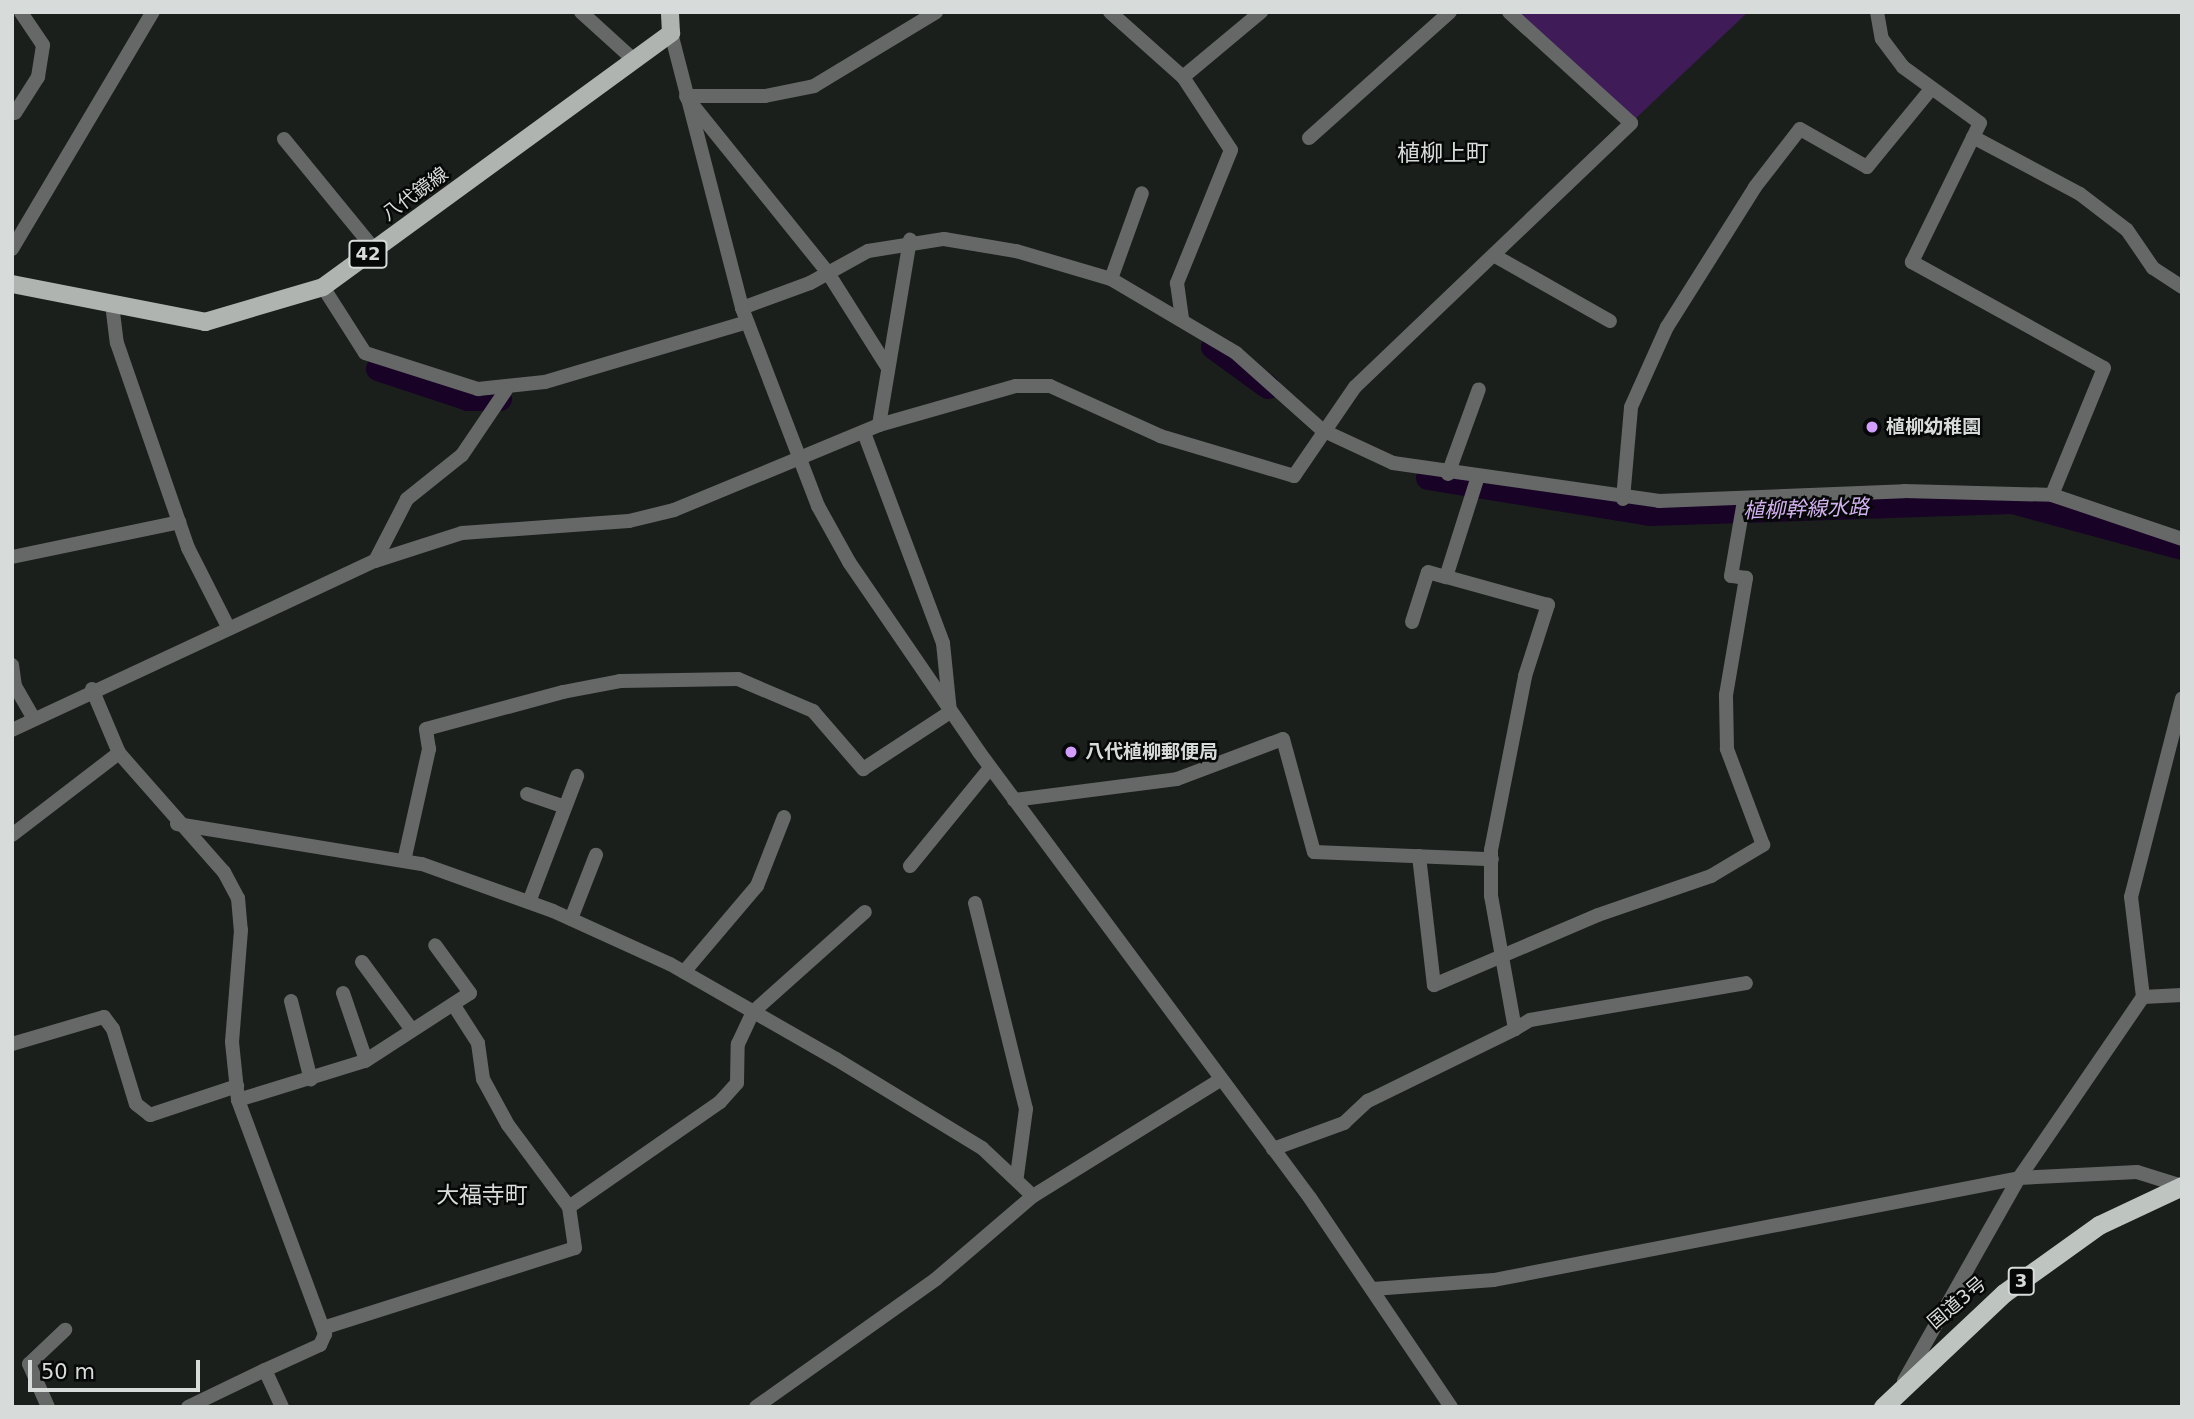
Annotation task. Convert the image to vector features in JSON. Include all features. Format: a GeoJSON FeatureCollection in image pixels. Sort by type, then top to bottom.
{"type":"FeatureCollection","features":[{"type":"Feature","properties":{"kind":"highway","name":"国道3号"},"geometry":{"type":"LineString","coordinates":[[1883,1407],[1904,1381],[2035,1270],[2099,1226],[2182,1186]]}},
{"type":"Feature","properties":{"kind":"main road"},"geometry":{"type":"LineString","coordinates":[[670,12],[671,33]]}},
{"type":"Feature","properties":{"kind":"main road","name":"八代鏡線"},"geometry":{"type":"LineString","coordinates":[[12,284],[205,322],[323,287],[671,33]]}},
{"type":"Feature","properties":{"kind":"street"},"geometry":{"type":"LineString","coordinates":[[13,113],[38,76],[43,45],[21,12]]}},
{"type":"Feature","properties":{"kind":"street"},"geometry":{"type":"LineString","coordinates":[[12,248],[153,12]]}},
{"type":"Feature","properties":{"kind":"street"},"geometry":{"type":"LineString","coordinates":[[581,12],[634,60]]}},
{"type":"Feature","properties":{"kind":"street"},"geometry":{"type":"LineString","coordinates":[[687,96],[765,96],[814,86],[936,12]]}},
{"type":"Feature","properties":{"kind":"street"},"geometry":{"type":"LineString","coordinates":[[1110,12],[1183,78],[1231,150],[1177,283],[1182,319]]}},
{"type":"Feature","properties":{"kind":"street"},"geometry":{"type":"LineString","coordinates":[[1183,78],[1261,12]]}},
{"type":"Feature","properties":{"kind":"street"},"geometry":{"type":"LineString","coordinates":[[1309,138],[1450,12]]}},
{"type":"Feature","properties":{"kind":"street"},"geometry":{"type":"LineString","coordinates":[[12,730],[92,689],[375,561],[462,533],[629,521],[802,461],[879,425],[1016,386],[1051,386],[1160,436],[1294,476],[1322,430],[1355,387],[1495,256],[1630,123],[1509,12]]}},
{"type":"Feature","properties":{"kind":"street"},"geometry":{"type":"LineString","coordinates":[[1877,12],[1889,49],[1932,88],[1980,123],[1912,262],[2104,368],[2052,495]]}},
{"type":"Feature","properties":{"kind":"street"},"geometry":{"type":"LineString","coordinates":[[671,33],[747,323],[802,461],[849,562],[990,768],[1273,1149],[1373,1289],[1451,1407]]}},
{"type":"Feature","properties":{"kind":"street"},"geometry":{"type":"LineString","coordinates":[[1623,499],[1632,407],[1667,327],[1755,187],[1800,129],[1867,167],[1932,88]]}},
{"type":"Feature","properties":{"kind":"street"},"geometry":{"type":"LineString","coordinates":[[687,96],[828,273],[888,368]]}},
{"type":"Feature","properties":{"kind":"street"},"geometry":{"type":"LineString","coordinates":[[1973,137],[2080,194],[2127,230],[2153,268],[2182,287]]}},
{"type":"Feature","properties":{"kind":"street"},"geometry":{"type":"LineString","coordinates":[[284,139],[374,250]]}},
{"type":"Feature","properties":{"kind":"street"},"geometry":{"type":"LineString","coordinates":[[1111,279],[1142,193]]}},
{"type":"Feature","properties":{"kind":"street"},"geometry":{"type":"LineString","coordinates":[[742,308],[828,273],[868,251],[910,240],[1016,251],[1111,279],[1182,319],[1267,376],[1322,430],[1366,455],[1477,479],[1623,499],[1744,501],[1904,491],[2052,495],[2182,539]]}},
{"type":"Feature","properties":{"kind":"street"},"geometry":{"type":"LineString","coordinates":[[879,425],[910,240]]}},
{"type":"Feature","properties":{"kind":"street"},"geometry":{"type":"LineString","coordinates":[[1495,256],[1610,321]]}},
{"type":"Feature","properties":{"kind":"street"},"geometry":{"type":"LineString","coordinates":[[323,287],[365,353],[478,389],[506,390],[747,323]]}},
{"type":"Feature","properties":{"kind":"street"},"geometry":{"type":"LineString","coordinates":[[112,304],[117,343],[179,522],[228,627]]}},
{"type":"Feature","properties":{"kind":"street"},"geometry":{"type":"LineString","coordinates":[[1448,474],[1479,389]]}},
{"type":"Feature","properties":{"kind":"street"},"geometry":{"type":"LineString","coordinates":[[375,561],[407,499],[461,455],[506,390]]}},
{"type":"Feature","properties":{"kind":"street"},"geometry":{"type":"LineString","coordinates":[[864,433],[943,643],[950,712]]}},
{"type":"Feature","properties":{"kind":"street"},"geometry":{"type":"LineString","coordinates":[[1446,576],[1477,479]]}},
{"type":"Feature","properties":{"kind":"street"},"geometry":{"type":"LineString","coordinates":[[1419,856],[1434,985],[1711,876],[1763,845],[1727,749],[1726,695],[1746,578],[1731,576],[1744,501]]}},
{"type":"Feature","properties":{"kind":"street"},"geometry":{"type":"LineString","coordinates":[[12,557],[179,522]]}},
{"type":"Feature","properties":{"kind":"street"},"geometry":{"type":"LineString","coordinates":[[1412,622],[1428,572],[1548,605],[1525,676],[1492,859],[1502,956],[1515,1029]]}},
{"type":"Feature","properties":{"kind":"street"},"geometry":{"type":"LineString","coordinates":[[12,665],[15,686],[33,717]]}},
{"type":"Feature","properties":{"kind":"street"},"geometry":{"type":"LineString","coordinates":[[404,861],[429,749],[426,729],[551,695],[620,681],[738,679],[813,711],[863,769],[950,712]]}},
{"type":"Feature","properties":{"kind":"street"},"geometry":{"type":"LineString","coordinates":[[92,689],[119,753],[177,824],[224,872],[237,898],[241,930],[232,1042],[237,1093],[323,1328],[320,1345],[188,1407]]}},
{"type":"Feature","properties":{"kind":"street"},"geometry":{"type":"LineString","coordinates":[[1904,1381],[2020,1178],[2143,997],[2131,897],[2182,698]]}},
{"type":"Feature","properties":{"kind":"street"},"geometry":{"type":"LineString","coordinates":[[1014,800],[1177,779],[1283,739],[1314,852],[1492,859]]}},
{"type":"Feature","properties":{"kind":"street"},"geometry":{"type":"LineString","coordinates":[[12,835],[119,753]]}},
{"type":"Feature","properties":{"kind":"street"},"geometry":{"type":"LineString","coordinates":[[910,866],[990,768]]}},
{"type":"Feature","properties":{"kind":"street"},"geometry":{"type":"LineString","coordinates":[[529,902],[577,776]]}},
{"type":"Feature","properties":{"kind":"street"},"geometry":{"type":"LineString","coordinates":[[527,794],[565,807]]}},
{"type":"Feature","properties":{"kind":"street"},"geometry":{"type":"LineString","coordinates":[[684,972],[757,886],[784,817]]}},
{"type":"Feature","properties":{"kind":"street"},"geometry":{"type":"LineString","coordinates":[[177,824],[404,861],[529,902],[571,919],[684,972],[924,1111],[1017,1176],[1033,1196]]}},
{"type":"Feature","properties":{"kind":"street"},"geometry":{"type":"LineString","coordinates":[[571,919],[596,855]]}},
{"type":"Feature","properties":{"kind":"street"},"geometry":{"type":"LineString","coordinates":[[975,903],[1026,1109],[1017,1176]]}},
{"type":"Feature","properties":{"kind":"street"},"geometry":{"type":"LineString","coordinates":[[569,1207],[720,1102],[737,1083],[738,1044],[753,1012],[865,912]]}},
{"type":"Feature","properties":{"kind":"street"},"geometry":{"type":"LineString","coordinates":[[12,1044],[104,1017],[113,1029],[136,1104],[150,1115],[237,1093],[311,1080],[366,1060],[470,993],[435,945]]}},
{"type":"Feature","properties":{"kind":"street"},"geometry":{"type":"LineString","coordinates":[[362,962],[412,1030]]}},
{"type":"Feature","properties":{"kind":"street"},"geometry":{"type":"LineString","coordinates":[[1273,1149],[1344,1123],[1368,1101],[1530,1020],[1746,983]]}},
{"type":"Feature","properties":{"kind":"street"},"geometry":{"type":"LineString","coordinates":[[343,993],[366,1060]]}},
{"type":"Feature","properties":{"kind":"street"},"geometry":{"type":"LineString","coordinates":[[2143,997],[2182,995]]}},
{"type":"Feature","properties":{"kind":"street"},"geometry":{"type":"LineString","coordinates":[[291,1001],[311,1080]]}},
{"type":"Feature","properties":{"kind":"street"},"geometry":{"type":"LineString","coordinates":[[323,1328],[575,1248],[569,1207],[508,1125],[484,1079],[478,1043],[453,1004]]}},
{"type":"Feature","properties":{"kind":"street"},"geometry":{"type":"LineString","coordinates":[[756,1407],[936,1279],[1033,1196],[1220,1080]]}},
{"type":"Feature","properties":{"kind":"street"},"geometry":{"type":"LineString","coordinates":[[1373,1289],[1494,1280],[2020,1178],[2137,1172],[2182,1186]]}},
{"type":"Feature","properties":{"kind":"street"},"geometry":{"type":"LineString","coordinates":[[48,1407],[29,1364],[65,1330]]}},
{"type":"Feature","properties":{"kind":"street"},"geometry":{"type":"LineString","coordinates":[[265,1370],[282,1407]]}},
{"type":"Feature","properties":{"kind":"shaded area"},"geometry":{"type":"Polygon","coordinates":[[[1515,12],[1748,12],[1635,119],[1515,12]]]}},
{"type":"Feature","properties":{"kind":"waterway","name":"植柳幹線水路"},"geometry":{"type":"LineString","coordinates":[[1213,347],[1268,387]]}},
{"type":"Feature","properties":{"kind":"waterway","name":"植柳幹線水路"},"geometry":{"type":"LineString","coordinates":[[378,369],[468,399],[500,399]]}},
{"type":"Feature","properties":{"kind":"waterway","name":"植柳幹線水路"},"geometry":{"type":"LineString","coordinates":[[1428,478],[1650,514],[2012,502],[2182,548]]}},
{"type":"Feature","properties":{"kind":"place","name":"植柳幼稚園"},"geometry":{"type":"Point","coordinates":[1872,427]}},
{"type":"Feature","properties":{"kind":"place","name":"八代植柳郵便局"},"geometry":{"type":"Point","coordinates":[1071,752]}},
{"type":"Feature","properties":{"kind":"district","name":"植柳上町"},"geometry":{"type":"Point","coordinates":[1443,153]}},
{"type":"Feature","properties":{"kind":"district","name":"大福寺町"},"geometry":{"type":"Point","coordinates":[482,1195]}}]}
